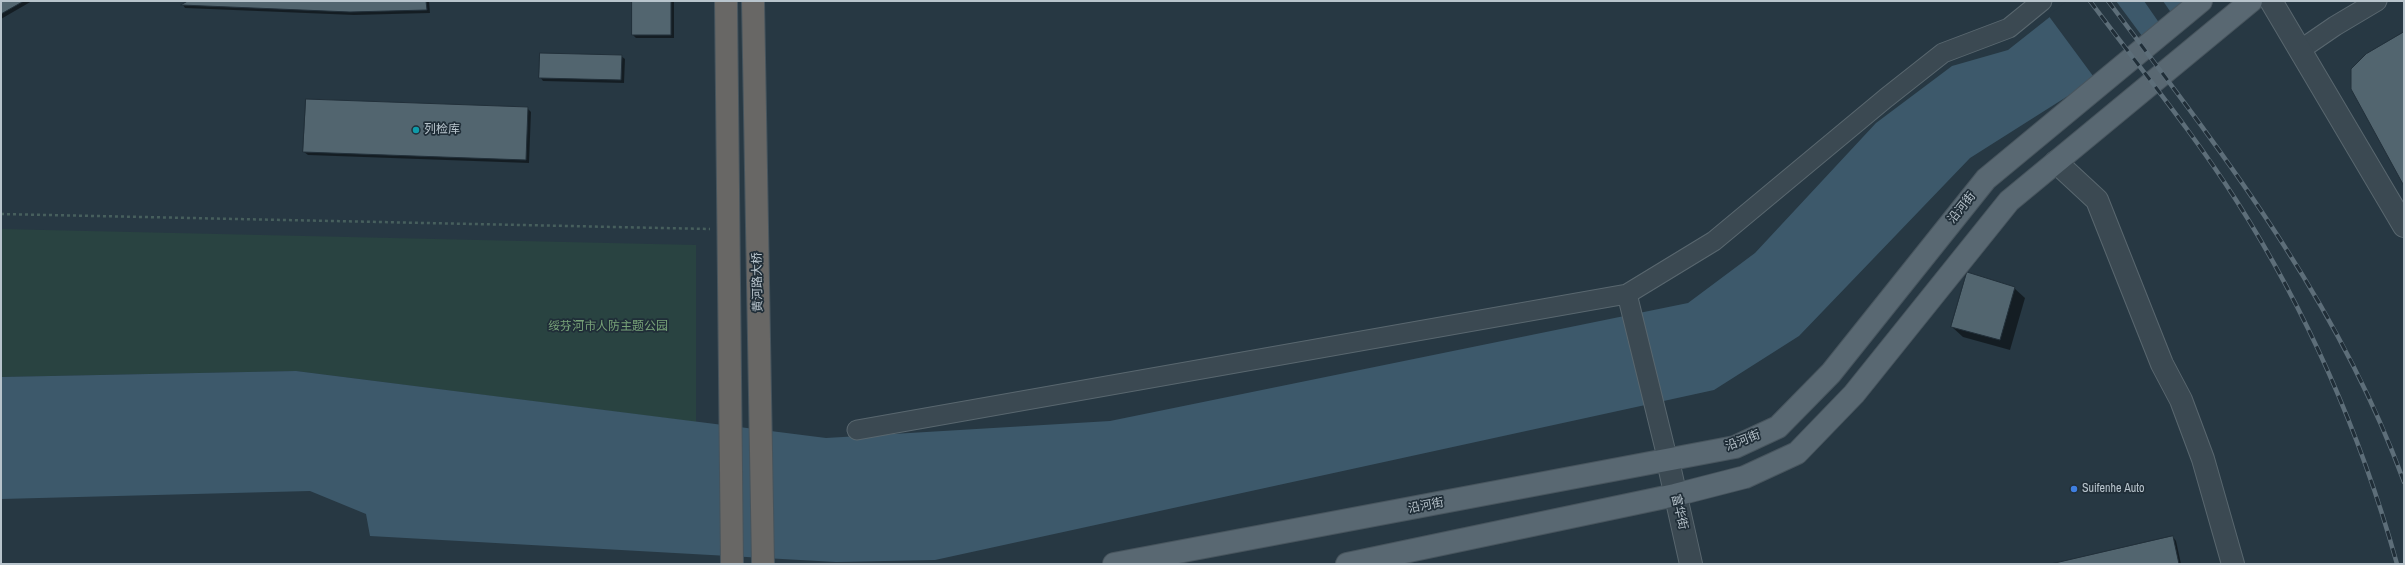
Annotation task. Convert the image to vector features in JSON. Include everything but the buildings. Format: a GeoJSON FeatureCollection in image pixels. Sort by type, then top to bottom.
{"type":"FeatureCollection","features":[{"type":"Feature","properties":{"kind":"highway"},"geometry":{"type":"LineString","coordinates":[[726,1],[732,564]]}},
{"type":"Feature","properties":{"kind":"highway","name":"黄河路大桥"},"geometry":{"type":"LineString","coordinates":[[753,1],[763,564]]}},
{"type":"Feature","properties":{"kind":"main road","name":"沿河街"},"geometry":{"type":"LineString","coordinates":[[1114,564],[1668,461],[1735,447],[1778,427],[1830,373],[1986,179],[2201,1]]}},
{"type":"Feature","properties":{"kind":"main road"},"geometry":{"type":"LineString","coordinates":[[1347,564],[1675,495],[1745,477],[1797,453],[1854,394],[2009,201],[2251,1]]}},
{"type":"Feature","properties":{"kind":"street"},"geometry":{"type":"LineString","coordinates":[[857,430],[1627,294],[1714,241],[1880,102],[1943,53],[2008,28],[2042,1]]}},
{"type":"Feature","properties":{"kind":"street"},"geometry":{"type":"LineString","coordinates":[[2271,1],[2404,226]]}},
{"type":"Feature","properties":{"kind":"street"},"geometry":{"type":"LineString","coordinates":[[2300,50],[2335,26],[2377,1]]}},
{"type":"Feature","properties":{"kind":"street"},"geometry":{"type":"LineString","coordinates":[[2056,162],[2096,200],[2162,364],[2184,407],[2203,460],[2233,564]]}},
{"type":"Feature","properties":{"kind":"street"},"geometry":{"type":"LineString","coordinates":[[1627,294],[1668,461]]}},
{"type":"Feature","properties":{"kind":"street","name":"富华街"},"geometry":{"type":"LineString","coordinates":[[1668,461],[1691,564]]}},
{"type":"Feature","properties":{"kind":"path"},"geometry":{"type":"LineString","coordinates":[[1,214],[728,229]]}},
{"type":"Feature","properties":{"kind":"green space","name":"绥芬河市人防主题公园"},"geometry":{"type":"Polygon","coordinates":[[[1,229],[696,245],[696,422],[296,371],[1,377],[1,229]]]}},
{"type":"Feature","properties":{"kind":"water"},"geometry":{"type":"Polygon","coordinates":[[[2070,1],[2190,1],[2090,82],[1970,158],[1799,336],[1714,390],[935,560],[836,562],[370,536],[366,514],[310,491],[1,499],[1,377],[296,371],[826,438],[1110,421],[1688,303],[1755,253],[1876,123],[1952,66],[2008,50],[2070,1]]]}},
{"type":"Feature","properties":{"kind":"pier"},"geometry":{"type":"Polygon","coordinates":[[[2067,1],[2116,1],[2145,40],[2096,80],[2048,15],[2067,1]]]}},
{"type":"Feature","properties":{"kind":"pier"},"geometry":{"type":"Polygon","coordinates":[[[2144,1],[2163,1],[2174,17],[2162,27],[2144,1]]]}},
{"type":"Feature","properties":{"kind":"railway"},"geometry":{"type":"LineString","coordinates":[[2090,1],[2202,149],[2236,200],[2286,286],[2330,376],[2349,422],[2383,516],[2397,564]]}},
{"type":"Feature","properties":{"kind":"railway"},"geometry":{"type":"LineString","coordinates":[[2108,1],[2235,172],[2312,290],[2346,352],[2377,415],[2404,482]]}},
{"type":"Feature","properties":{"kind":"place","name":"列检库"},"geometry":{"type":"Point","coordinates":[416,130]}},
{"type":"Feature","properties":{"kind":"place","name":"Suifenhe Auto"},"geometry":{"type":"Point","coordinates":[2074,489]}}]}
